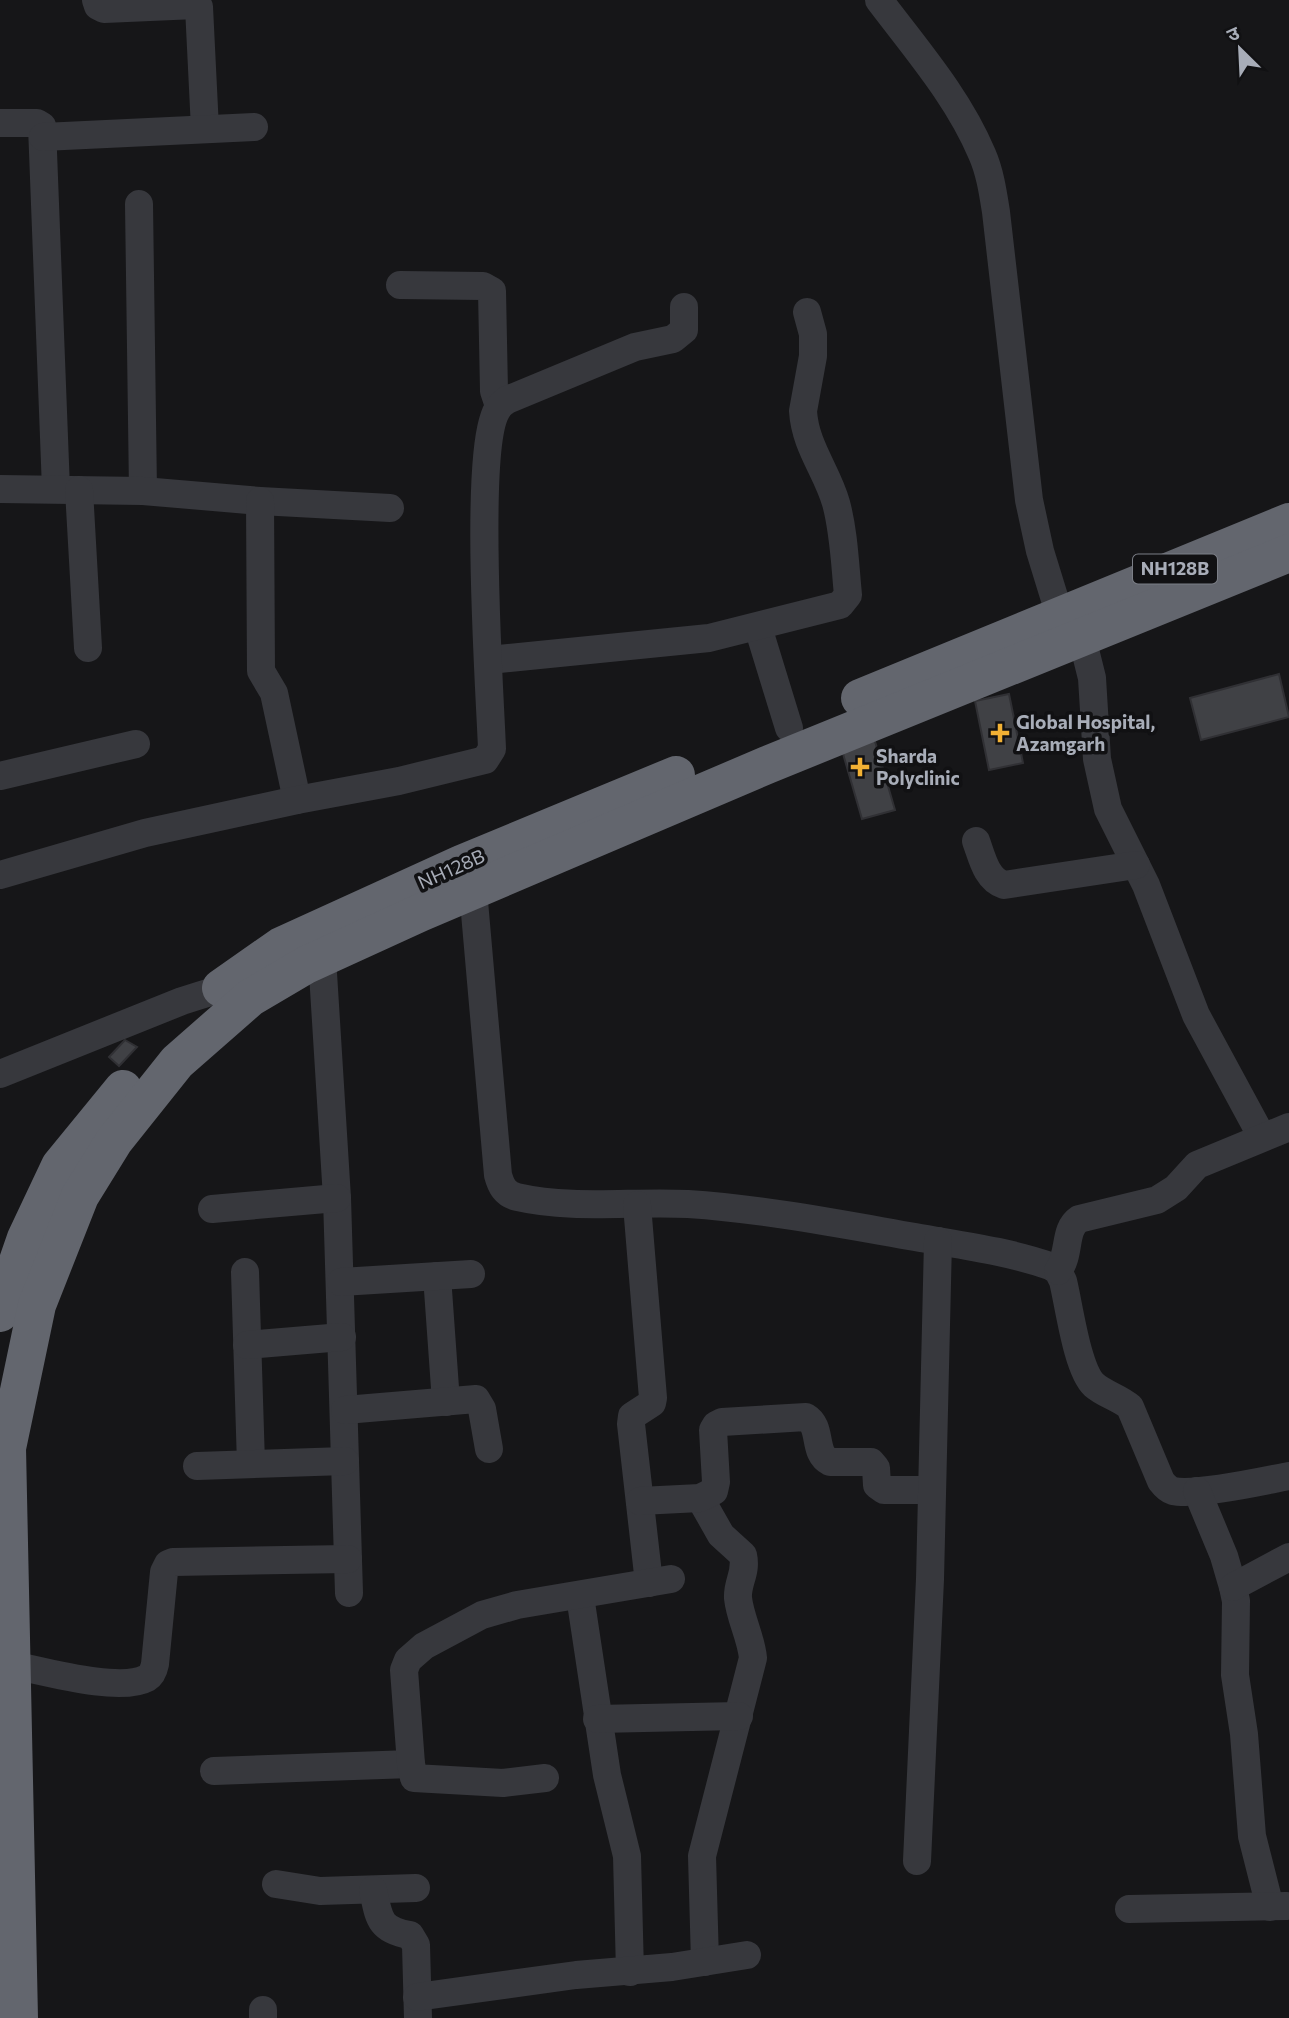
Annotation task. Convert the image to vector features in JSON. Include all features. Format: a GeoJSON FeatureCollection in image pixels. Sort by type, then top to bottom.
{"type":"FeatureCollection","features":[{"type":"Feature","properties":{"kind":"highway","name":"NH128B"},"geometry":{"type":"LineString","coordinates":[[0,1313],[26,1238],[60,1167],[151,1055],[235,993],[281,946],[461,864],[789,728],[1071,627],[1289,522]]}},
{"type":"Feature","properties":{"kind":"highway"},"geometry":{"type":"LineString","coordinates":[[19,2018],[7,1448],[37,1305],[80,1196],[114,1141],[235,993],[767,765],[1071,627],[1289,552]]}},
{"type":"Feature","properties":{"kind":"street"},"geometry":{"type":"LineString","coordinates":[[96,0],[98,6],[104,9],[199,7],[205,129]]}},
{"type":"Feature","properties":{"kind":"street"},"geometry":{"type":"LineString","coordinates":[[879,0],[957,106],[983,156],[996,212],[1030,500],[1040,551],[1092,678],[1097,759],[1104,796],[1113,821],[1146,885],[1196,1015],[1262,1137]]}},
{"type":"Feature","properties":{"kind":"street"},"geometry":{"type":"LineString","coordinates":[[0,123],[37,123],[42,126],[67,489],[88,648]]}},
{"type":"Feature","properties":{"kind":"street"},"geometry":{"type":"LineString","coordinates":[[43,137],[254,127]]}},
{"type":"Feature","properties":{"kind":"street"},"geometry":{"type":"LineString","coordinates":[[139,204],[143,491]]}},
{"type":"Feature","properties":{"kind":"street"},"geometry":{"type":"LineString","coordinates":[[400,285],[483,286],[492,291],[494,391],[499,406]]}},
{"type":"Feature","properties":{"kind":"street"},"geometry":{"type":"LineString","coordinates":[[0,875],[145,833],[388,783],[485,760],[492,749],[485,488],[491,431],[499,406],[507,400],[626,350],[650,342],[673,339],[684,330],[684,307]]}},
{"type":"Feature","properties":{"kind":"street"},"geometry":{"type":"LineString","coordinates":[[489,660],[709,638],[840,605],[848,595],[836,504],[813,454],[803,421],[814,345],[807,312]]}},
{"type":"Feature","properties":{"kind":"street"},"geometry":{"type":"LineString","coordinates":[[0,489],[143,491],[390,508]]}},
{"type":"Feature","properties":{"kind":"street"},"geometry":{"type":"LineString","coordinates":[[260,501],[261,671],[274,693],[296,800]]}},
{"type":"Feature","properties":{"kind":"street"},"geometry":{"type":"LineString","coordinates":[[758,627],[789,728]]}},
{"type":"Feature","properties":{"kind":"street"},"geometry":{"type":"LineString","coordinates":[[0,776],[136,744]]}},
{"type":"Feature","properties":{"kind":"street"},"geometry":{"type":"LineString","coordinates":[[976,841],[990,876],[1004,885],[1136,865]]}},
{"type":"Feature","properties":{"kind":"street"},"geometry":{"type":"LineString","coordinates":[[473,890],[501,1185],[514,1197],[571,1204],[706,1205],[938,1241],[1039,1262],[1058,1271],[1065,1288],[1083,1369],[1095,1386],[1122,1400],[1130,1408],[1166,1488],[1174,1491],[1197,1491],[1289,1476]]}},
{"type":"Feature","properties":{"kind":"street"},"geometry":{"type":"LineString","coordinates":[[322,957],[341,1282],[349,1593]]}},
{"type":"Feature","properties":{"kind":"street"},"geometry":{"type":"LineString","coordinates":[[0,1074],[157,1010],[235,993]]}},
{"type":"Feature","properties":{"kind":"street"},"geometry":{"type":"LineString","coordinates":[[1058,1271],[1066,1257],[1069,1231],[1072,1224],[1079,1219],[1157,1200],[1176,1188],[1198,1165],[1289,1127]]}},
{"type":"Feature","properties":{"kind":"street"},"geometry":{"type":"LineString","coordinates":[[212,1209],[337,1198]]}},
{"type":"Feature","properties":{"kind":"street"},"geometry":{"type":"LineString","coordinates":[[545,1778],[503,1783],[418,1779],[412,1775],[404,1670],[414,1653],[482,1615],[517,1605],[660,1581],[640,1501],[631,1424],[632,1416],[652,1403],[653,1398],[637,1205]]}},
{"type":"Feature","properties":{"kind":"street"},"geometry":{"type":"LineString","coordinates":[[917,1861],[930,1579],[938,1241]]}},
{"type":"Feature","properties":{"kind":"street"},"geometry":{"type":"LineString","coordinates":[[245,1272],[251,1464]]}},
{"type":"Feature","properties":{"kind":"street"},"geometry":{"type":"LineString","coordinates":[[341,1282],[471,1274]]}},
{"type":"Feature","properties":{"kind":"street"},"geometry":{"type":"LineString","coordinates":[[437,1276],[446,1402]]}},
{"type":"Feature","properties":{"kind":"street"},"geometry":{"type":"LineString","coordinates":[[247,1345],[342,1337]]}},
{"type":"Feature","properties":{"kind":"street"},"geometry":{"type":"LineString","coordinates":[[345,1410],[476,1399],[480,1403],[489,1449]]}},
{"type":"Feature","properties":{"kind":"street"},"geometry":{"type":"LineString","coordinates":[[640,1501],[700,1498],[714,1491],[716,1482],[713,1430],[716,1425],[722,1422],[806,1417],[814,1423],[824,1459],[830,1462],[872,1462],[876,1468],[877,1485],[884,1490],[932,1490]]}},
{"type":"Feature","properties":{"kind":"street"},"geometry":{"type":"LineString","coordinates":[[197,1466],[345,1461]]}},
{"type":"Feature","properties":{"kind":"street"},"geometry":{"type":"LineString","coordinates":[[1129,1909],[1279,1906],[1252,1836],[1244,1734],[1235,1675],[1236,1601],[1224,1556],[1197,1491]]}},
{"type":"Feature","properties":{"kind":"street"},"geometry":{"type":"LineString","coordinates":[[700,1498],[721,1535],[738,1548],[745,1564],[738,1600],[753,1658],[702,1856],[705,1962]]}},
{"type":"Feature","properties":{"kind":"street"},"geometry":{"type":"LineString","coordinates":[[1233,1587],[1289,1557]]}},
{"type":"Feature","properties":{"kind":"street"},"geometry":{"type":"LineString","coordinates":[[12,1665],[100,1682],[131,1682],[148,1678],[155,1664],[164,1572],[168,1564],[348,1559]]}},
{"type":"Feature","properties":{"kind":"street"},"geometry":{"type":"LineString","coordinates":[[580,1596],[597,1720],[627,1856],[630,1972]]}},
{"type":"Feature","properties":{"kind":"street"},"geometry":{"type":"LineString","coordinates":[[597,1720],[739,1716]]}},
{"type":"Feature","properties":{"kind":"street"},"geometry":{"type":"LineString","coordinates":[[214,1771],[411,1764]]}},
{"type":"Feature","properties":{"kind":"street"},"geometry":{"type":"LineString","coordinates":[[276,1884],[320,1891],[416,1888]]}},
{"type":"Feature","properties":{"kind":"street"},"geometry":{"type":"LineString","coordinates":[[373,1890],[377,1911],[384,1926],[390,1931],[410,1935],[416,1945],[418,2008],[576,1975],[630,1972],[747,1955]]}},
{"type":"Feature","properties":{"kind":"building"},"geometry":{"type":"Polygon","coordinates":[[[1279,674],[1289,717],[1201,740],[1190,698],[1279,674]]]}},
{"type":"Feature","properties":{"kind":"building"},"geometry":{"type":"Polygon","coordinates":[[[1009,694],[1023,763],[989,770],[975,701],[1009,694]]]}},
{"type":"Feature","properties":{"kind":"building"},"geometry":{"type":"Polygon","coordinates":[[[872,731],[895,810],[862,819],[839,740],[872,731]]]}},
{"type":"Feature","properties":{"kind":"building"},"geometry":{"type":"Polygon","coordinates":[[[125,1040],[137,1047],[119,1066],[109,1057],[125,1040]]]}},
{"type":"Feature","properties":{"kind":"place","name":"Global Hospital, Azamgarh"},"geometry":{"type":"Point","coordinates":[1000,733]}},
{"type":"Feature","properties":{"kind":"place","name":"Sharda Polyclinic"},"geometry":{"type":"Point","coordinates":[860,767]}}]}
